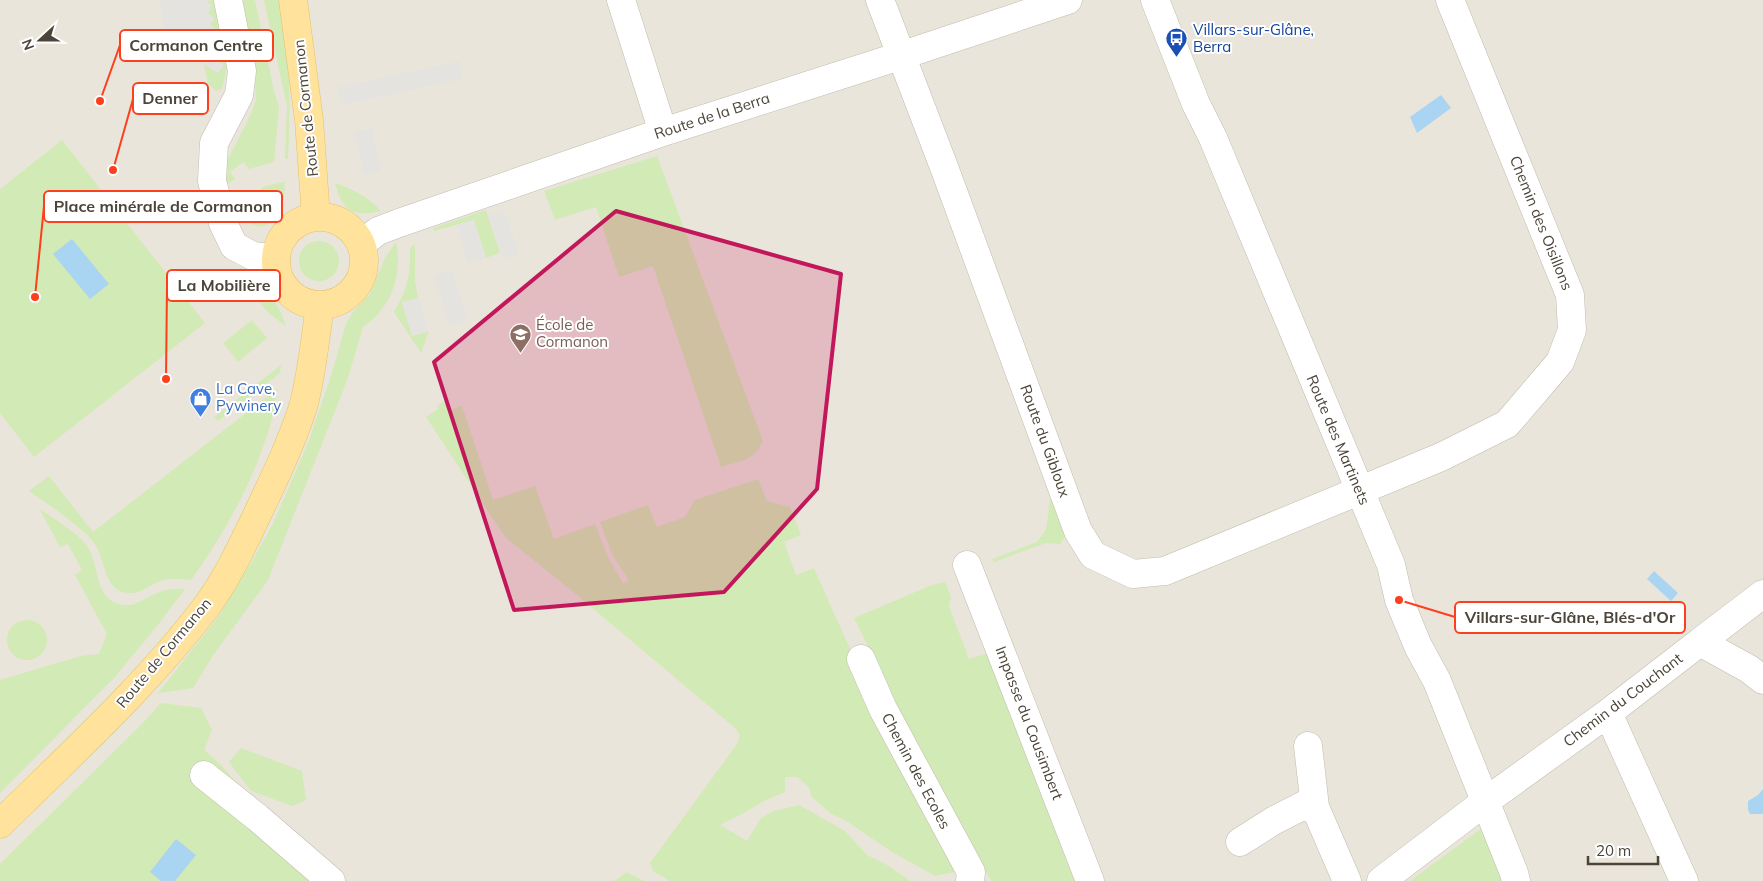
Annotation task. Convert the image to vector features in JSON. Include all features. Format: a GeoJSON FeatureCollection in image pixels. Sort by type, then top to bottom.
{"type":"FeatureCollection","features":[{"type":"Feature","properties":{"kind":"main road","name":"Route de Cormanon"},"geometry":{"type":"LineString","coordinates":[[293,0],[309,120],[316,217]]}},
{"type":"Feature","properties":{"kind":"main road"},"geometry":{"type":"LineString","coordinates":[[316,217],[333,218],[347,226],[356,234],[365,258],[360,282],[350,294],[336,303],[320,306],[307,304],[294,297],[284,288],[277,274],[276,258],[277,249],[284,235],[301,221],[316,217]]}},
{"type":"Feature","properties":{"kind":"main road","name":"Route de Cormanon"},"geometry":{"type":"LineString","coordinates":[[0,824],[133,694],[206,606],[237,557],[281,465],[303,406],[314,353],[320,306]]}},
{"type":"Feature","properties":{"kind":"street"},"geometry":{"type":"LineString","coordinates":[[228,0],[242,71],[239,95],[214,143],[212,181],[222,223],[234,246],[253,256],[276,258]]}},
{"type":"Feature","properties":{"kind":"street"},"geometry":{"type":"LineString","coordinates":[[621,0],[664,132]]}},
{"type":"Feature","properties":{"kind":"street","name":"Route du Gibloux"},"geometry":{"type":"LineString","coordinates":[[880,0],[944,167],[1078,531],[1093,555],[1132,574],[1165,571],[1359,491]]}},
{"type":"Feature","properties":{"kind":"street","name":"Route de la Berra"},"geometry":{"type":"LineString","coordinates":[[361,244],[378,231],[399,223],[664,132],[1068,0]]}},
{"type":"Feature","properties":{"kind":"street","name":"Route des Martinets"},"geometry":{"type":"LineString","coordinates":[[1155,0],[1196,104],[1213,138],[1390,565],[1399,600],[1418,646],[1437,681],[1516,881]]}},
{"type":"Feature","properties":{"kind":"street","name":"Chemin des Oisillons"},"geometry":{"type":"LineString","coordinates":[[1359,491],[1441,457],[1507,424],[1560,362],[1572,330],[1570,295],[1450,0]]}},
{"type":"Feature","properties":{"kind":"street","name":"Impasse du Cousimbert"},"geometry":{"type":"LineString","coordinates":[[967,566],[1090,881]]}},
{"type":"Feature","properties":{"kind":"street","name":"Chemin du Couchant"},"geometry":{"type":"LineString","coordinates":[[1380,881],[1486,801],[1608,713],[1763,594]]}},
{"type":"Feature","properties":{"kind":"street"},"geometry":{"type":"LineString","coordinates":[[1700,642],[1749,669],[1763,680]]}},
{"type":"Feature","properties":{"kind":"street","name":"Chemin des Ecoles"},"geometry":{"type":"LineString","coordinates":[[862,659],[883,709],[971,872],[970,881]]}},
{"type":"Feature","properties":{"kind":"street"},"geometry":{"type":"LineString","coordinates":[[1608,713],[1684,881]]}},
{"type":"Feature","properties":{"kind":"street"},"geometry":{"type":"LineString","coordinates":[[1308,746],[1315,807],[1347,881]]}},
{"type":"Feature","properties":{"kind":"street"},"geometry":{"type":"LineString","coordinates":[[204,775],[258,818],[331,881]]}},
{"type":"Feature","properties":{"kind":"street"},"geometry":{"type":"LineString","coordinates":[[1240,842],[1272,821],[1314,800]]}},
{"type":"Feature","properties":{"kind":"highlighted area"},"geometry":{"type":"Polygon","coordinates":[[[616,211],[841,274],[817,489],[724,592],[514,610],[434,362],[616,211]]]}},
{"type":"Feature","properties":{"kind":"shaded area"},"geometry":{"type":"Polygon","coordinates":[[[0,0],[1763,0],[1763,881],[0,881],[0,0]]]}},
{"type":"Feature","properties":{"kind":"shaded area"},"geometry":{"type":"Polygon","coordinates":[[[159,0],[205,0],[212,6],[208,13],[214,18],[210,25],[217,30],[212,37],[219,42],[215,49],[222,55],[217,61],[224,65],[218,73],[204,64],[198,46],[186,42],[171,63],[159,0]]]}},
{"type":"Feature","properties":{"kind":"shaded area"},"geometry":{"type":"Polygon","coordinates":[[[459,61],[463,79],[342,105],[338,87],[459,61]]]}},
{"type":"Feature","properties":{"kind":"shaded area"},"geometry":{"type":"Polygon","coordinates":[[[372,128],[381,171],[364,175],[354,132],[372,128]]]}},
{"type":"Feature","properties":{"kind":"shaded area"},"geometry":{"type":"Polygon","coordinates":[[[504,210],[519,254],[503,259],[488,216],[504,210]]]}},
{"type":"Feature","properties":{"kind":"shaded area"},"geometry":{"type":"Polygon","coordinates":[[[474,220],[486,258],[468,263],[457,225],[474,220]]]}},
{"type":"Feature","properties":{"kind":"shaded area"},"geometry":{"type":"Polygon","coordinates":[[[452,270],[468,320],[450,326],[434,276],[452,270]]]}},
{"type":"Feature","properties":{"kind":"shaded area"},"geometry":{"type":"Polygon","coordinates":[[[418,298],[429,331],[412,336],[402,302],[418,298]]]}},
{"type":"Feature","properties":{"kind":"green space"},"geometry":{"type":"Polygon","coordinates":[[[216,0],[226,51],[227,67],[222,89],[216,91],[208,84],[204,64],[218,73],[205,1],[216,0]]]}},
{"type":"Feature","properties":{"kind":"green space"},"geometry":{"type":"Polygon","coordinates":[[[239,0],[255,0],[279,107],[274,162],[249,169],[243,162],[230,172],[235,179],[226,185],[224,173],[227,161],[256,100],[255,78],[239,0]]]}},
{"type":"Feature","properties":{"kind":"green space"},"geometry":{"type":"Polygon","coordinates":[[[264,0],[280,0],[289,79],[288,159],[285,159],[287,106],[264,0]]]}},
{"type":"Feature","properties":{"kind":"green space"},"geometry":{"type":"Polygon","coordinates":[[[62,140],[205,323],[34,457],[0,413],[0,189],[62,140]]]}},
{"type":"Feature","properties":{"kind":"green space"},"geometry":{"type":"Polygon","coordinates":[[[657,156],[763,441],[751,456],[721,467],[653,266],[619,277],[596,207],[555,220],[544,191],[657,156]]]}},
{"type":"Feature","properties":{"kind":"green space"},"geometry":{"type":"Polygon","coordinates":[[[285,182],[281,210],[275,220],[266,225],[260,226],[249,223],[233,207],[265,186],[285,182]]]}},
{"type":"Feature","properties":{"kind":"green space"},"geometry":{"type":"Polygon","coordinates":[[[335,183],[360,194],[381,211],[363,213],[350,210],[341,200],[335,183]]]}},
{"type":"Feature","properties":{"kind":"green space"},"geometry":{"type":"Polygon","coordinates":[[[486,210],[500,253],[486,258],[474,220],[434,231],[433,228],[486,210]]]}},
{"type":"Feature","properties":{"kind":"green space"},"geometry":{"type":"Polygon","coordinates":[[[319,241],[333,247],[339,261],[333,275],[319,281],[305,275],[299,261],[305,247],[319,241]]]}},
{"type":"Feature","properties":{"kind":"green space"},"geometry":{"type":"Polygon","coordinates":[[[396,242],[398,267],[393,290],[381,310],[363,327],[348,378],[268,580],[212,657],[193,688],[158,693],[218,617],[273,523],[308,443],[346,324],[352,313],[370,294],[385,258],[396,242]]]}},
{"type":"Feature","properties":{"kind":"green space"},"geometry":{"type":"Polygon","coordinates":[[[415,244],[415,281],[418,298],[402,303],[412,336],[429,331],[421,353],[394,312],[405,289],[409,275],[410,249],[415,244]]]}},
{"type":"Feature","properties":{"kind":"green space"},"geometry":{"type":"Polygon","coordinates":[[[251,286],[259,289],[274,301],[281,312],[286,326],[265,309],[257,299],[251,286]]]}},
{"type":"Feature","properties":{"kind":"green space"},"geometry":{"type":"Polygon","coordinates":[[[252,320],[267,338],[238,362],[223,343],[252,320]]]}},
{"type":"Feature","properties":{"kind":"green space"},"geometry":{"type":"Polygon","coordinates":[[[281,365],[280,373],[218,421],[214,417],[281,365]]]}},
{"type":"Feature","properties":{"kind":"green space"},"geometry":{"type":"Polygon","coordinates":[[[277,389],[270,426],[246,487],[215,544],[191,580],[164,580],[136,593],[123,592],[116,589],[107,576],[99,551],[90,538],[65,516],[29,491],[49,476],[93,532],[277,389]]]}},
{"type":"Feature","properties":{"kind":"green space"},"geometry":{"type":"Polygon","coordinates":[[[444,401],[450,410],[462,406],[493,500],[535,486],[554,539],[595,524],[608,557],[623,583],[629,581],[612,554],[600,522],[648,505],[657,527],[685,517],[695,500],[758,479],[767,501],[790,507],[801,535],[784,542],[796,575],[814,568],[854,658],[965,870],[935,876],[892,852],[848,822],[830,813],[811,796],[810,789],[798,777],[785,777],[785,792],[720,825],[747,841],[761,818],[774,811],[799,805],[845,831],[867,855],[887,865],[910,881],[670,881],[653,871],[650,863],[737,744],[740,735],[735,728],[505,537],[426,417],[438,409],[437,406],[444,401]]]}},
{"type":"Feature","properties":{"kind":"green space"},"geometry":{"type":"Polygon","coordinates":[[[1052,486],[1068,532],[1060,544],[1046,543],[994,562],[992,559],[1037,542],[1046,530],[1052,486]]]}},
{"type":"Feature","properties":{"kind":"green space"},"geometry":{"type":"Polygon","coordinates":[[[39,508],[72,531],[87,546],[100,584],[110,600],[119,604],[131,605],[164,591],[185,589],[114,678],[0,793],[0,680],[81,656],[99,654],[107,634],[75,575],[82,570],[68,544],[60,547],[39,508]]]}},
{"type":"Feature","properties":{"kind":"green space"},"geometry":{"type":"Polygon","coordinates":[[[945,582],[951,597],[949,606],[969,659],[992,652],[1080,881],[992,881],[979,863],[917,746],[854,618],[932,585],[945,582]]]}},
{"type":"Feature","properties":{"kind":"green space"},"geometry":{"type":"Polygon","coordinates":[[[31,620],[38,623],[44,629],[47,640],[46,648],[38,657],[31,660],[23,660],[16,657],[8,648],[7,636],[10,629],[19,621],[31,620]]]}},
{"type":"Feature","properties":{"kind":"green space"},"geometry":{"type":"Polygon","coordinates":[[[161,703],[201,708],[212,730],[204,750],[221,765],[323,881],[0,881],[0,864],[161,703]]]}},
{"type":"Feature","properties":{"kind":"green space"},"geometry":{"type":"Polygon","coordinates":[[[241,748],[302,771],[306,800],[292,806],[251,791],[229,762],[241,748]]]}},
{"type":"Feature","properties":{"kind":"green space"},"geometry":{"type":"Polygon","coordinates":[[[1486,825],[1507,881],[1410,881],[1486,825]]]}},
{"type":"Feature","properties":{"kind":"green space"},"geometry":{"type":"Polygon","coordinates":[[[627,872],[644,881],[614,881],[627,872]]]}},
{"type":"Feature","properties":{"kind":"water"},"geometry":{"type":"Polygon","coordinates":[[[1441,95],[1451,108],[1417,133],[1410,117],[1441,95]]]}},
{"type":"Feature","properties":{"kind":"water"},"geometry":{"type":"Polygon","coordinates":[[[72,239],[109,284],[90,299],[53,254],[72,239]]]}},
{"type":"Feature","properties":{"kind":"water"},"geometry":{"type":"Polygon","coordinates":[[[1654,571],[1678,593],[1671,601],[1647,579],[1654,571]]]}},
{"type":"Feature","properties":{"kind":"water"},"geometry":{"type":"Polygon","coordinates":[[[1763,789],[1763,814],[1750,814],[1748,801],[1758,795],[1763,789]]]}},
{"type":"Feature","properties":{"kind":"water"},"geometry":{"type":"Polygon","coordinates":[[[176,839],[196,855],[175,881],[161,881],[150,872],[176,839]]]}},
{"type":"Feature","properties":{"kind":"place","name":"Villars-sur-Glâne, Berra"},"geometry":{"type":"Point","coordinates":[1177,58]}},
{"type":"Feature","properties":{"kind":"place","name":"Cormanon Centre"},"geometry":{"type":"Point","coordinates":[100,101]}},
{"type":"Feature","properties":{"kind":"place","name":"Denner"},"geometry":{"type":"Point","coordinates":[113,170]}},
{"type":"Feature","properties":{"kind":"place","name":"Place minérale de Cormanon"},"geometry":{"type":"Point","coordinates":[35,297]}},
{"type":"Feature","properties":{"kind":"place","name":"École de Cormanon"},"geometry":{"type":"Point","coordinates":[520,353]}},
{"type":"Feature","properties":{"kind":"place","name":"La Mobilière"},"geometry":{"type":"Point","coordinates":[166,379]}},
{"type":"Feature","properties":{"kind":"place","name":"La Cave, Pywinery"},"geometry":{"type":"Point","coordinates":[200,417]}},
{"type":"Feature","properties":{"kind":"place","name":"Villars-sur-Glâne, Blés-d'Or"},"geometry":{"type":"Point","coordinates":[1399,600]}}]}
